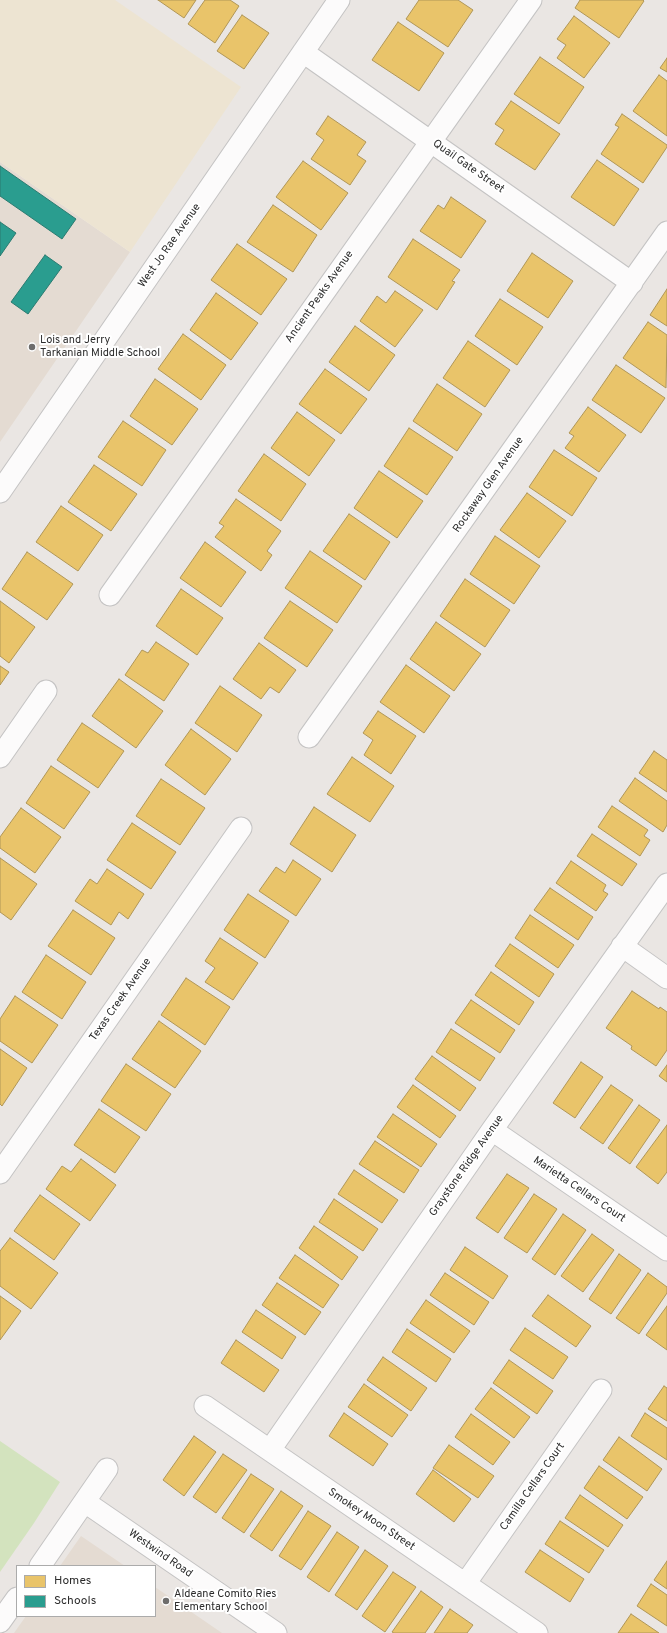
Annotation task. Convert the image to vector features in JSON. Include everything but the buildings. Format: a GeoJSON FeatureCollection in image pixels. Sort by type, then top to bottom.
{"type":"FeatureCollection","features":[{"type":"Feature","properties":{"kind":"street","name":"West Jo Rae Avenue"},"geometry":{"type":"LineString","coordinates":[[0,492],[339,0]]}},
{"type":"Feature","properties":{"kind":"street","name":"Ancient Peaks Avenue"},"geometry":{"type":"LineString","coordinates":[[110,595],[531,0]]}},
{"type":"Feature","properties":{"kind":"street","name":"Quail Gate Street"},"geometry":{"type":"LineString","coordinates":[[303,52],[632,283]]}},
{"type":"Feature","properties":{"kind":"street","name":"Rockaway Glen Avenue"},"geometry":{"type":"LineString","coordinates":[[309,737],[667,232]]}},
{"type":"Feature","properties":{"kind":"street"},"geometry":{"type":"LineString","coordinates":[[0,757],[46,691]]}},
{"type":"Feature","properties":{"kind":"street","name":"Texas Creek Avenue"},"geometry":{"type":"LineString","coordinates":[[0,1173],[241,828]]}},
{"type":"Feature","properties":{"kind":"street","name":"Graystone Ridge Avenue"},"geometry":{"type":"LineString","coordinates":[[270,1450],[492,1130],[667,884]]}},
{"type":"Feature","properties":{"kind":"street"},"geometry":{"type":"LineString","coordinates":[[622,946],[667,978]]}},
{"type":"Feature","properties":{"kind":"street","name":"Marietta Cellars Court"},"geometry":{"type":"LineString","coordinates":[[492,1130],[667,1250]]}},
{"type":"Feature","properties":{"kind":"street","name":"Camilla Cellars Court"},"geometry":{"type":"LineString","coordinates":[[465,1584],[600,1390]]}},
{"type":"Feature","properties":{"kind":"street","name":"Smokey Moon Street"},"geometry":{"type":"LineString","coordinates":[[205,1406],[537,1633]]}},
{"type":"Feature","properties":{"kind":"street"},"geometry":{"type":"LineString","coordinates":[[41,1565],[107,1469]]}},
{"type":"Feature","properties":{"kind":"street","name":"Westwind Road"},"geometry":{"type":"LineString","coordinates":[[85,1502],[276,1633]]}},
{"type":"Feature","properties":{"kind":"street"},"geometry":{"type":"LineString","coordinates":[[0,1622],[16,1599]]}},
{"type":"Feature","properties":{"kind":"shaded area","name":"Lois and Jerry Tarkanian Middle School"},"geometry":{"type":"Polygon","coordinates":[[[0,162],[130,252],[0,442],[0,162]]]}},
{"type":"Feature","properties":{"kind":"shaded area"},"geometry":{"type":"Polygon","coordinates":[[[81,1536],[124,1565],[61,1565],[81,1536]]]}},
{"type":"Feature","properties":{"kind":"shaded area","name":"Aldeane Comito Ries Elementary School"},"geometry":{"type":"Polygon","coordinates":[[[156,1588],[222,1633],[14,1633],[25,1617],[156,1617],[156,1588]]]}},
{"type":"Feature","properties":{"kind":"green space"},"geometry":{"type":"Polygon","coordinates":[[[0,1441],[60,1482],[0,1572],[0,1441]]]}},
{"type":"Feature","properties":{"kind":"sand"},"geometry":{"type":"Polygon","coordinates":[[[0,0],[115,0],[241,87],[130,252],[0,162],[0,0]]]}},
{"type":"Feature","properties":{"kind":"place","name":"Lois and Jerry Tarkanian Middle School"},"geometry":{"type":"Point","coordinates":[32,347]}},
{"type":"Feature","properties":{"kind":"place","name":"Aldeane Comito Ries Elementary School"},"geometry":{"type":"Point","coordinates":[166,1601]}}]}
